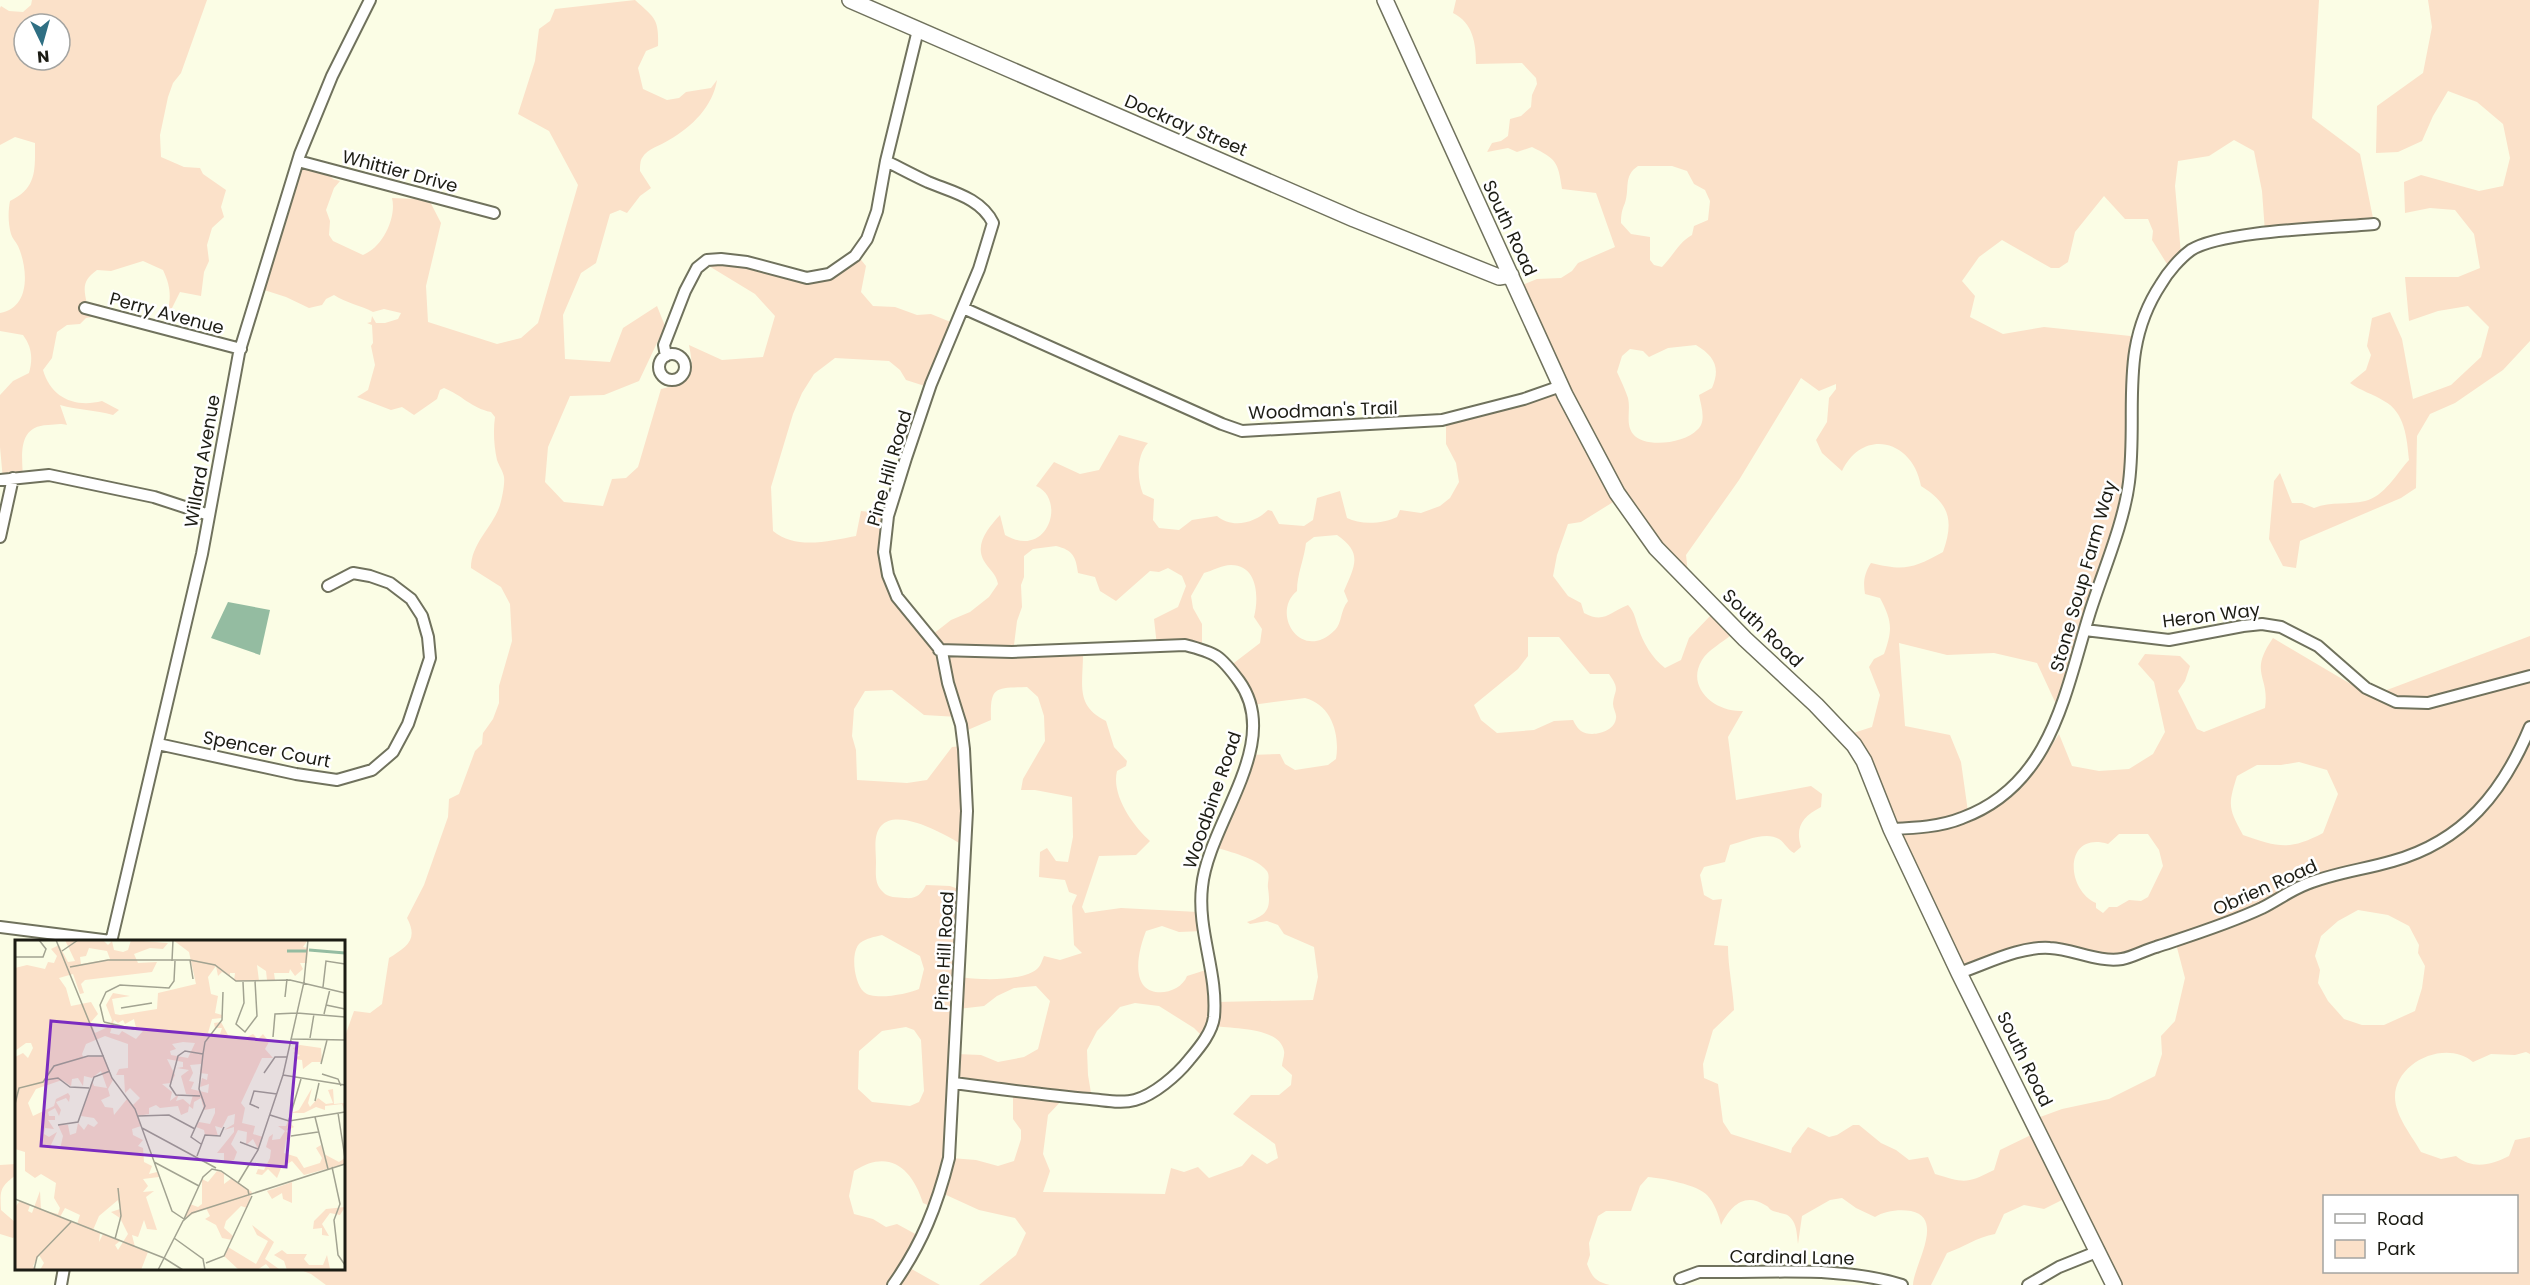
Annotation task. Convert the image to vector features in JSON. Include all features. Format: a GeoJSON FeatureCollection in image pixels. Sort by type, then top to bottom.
{"type":"FeatureCollection","features":[{"type":"Feature","properties":{"kind":"street","name":"Willard Avenue"},"geometry":{"type":"LineString","coordinates":[[111,940],[209,515],[230,394],[241,349],[298,161],[332,76],[370,0]]}},
{"type":"Feature","properties":{"kind":"street","name":"Dockray Street"},"geometry":{"type":"LineString","coordinates":[[850,0],[1354,219],[1499,276],[1511,275]]}},
{"type":"Feature","properties":{"kind":"street","name":"South Road"},"geometry":{"type":"LineString","coordinates":[[1385,0],[1561,386],[1617,493],[1656,548],[1744,639],[1816,705],[1854,745],[1864,761],[1891,829],[1959,973],[2114,1285]]}},
{"type":"Feature","properties":{"kind":"street"},"geometry":{"type":"LineString","coordinates":[[666,356],[664,345],[685,291],[698,268],[707,260],[747,262],[807,278],[829,274],[855,256],[867,239],[877,211],[886,161],[918,30]]}},
{"type":"Feature","properties":{"kind":"street","name":"Whittier Drive"},"geometry":{"type":"LineString","coordinates":[[298,161],[494,213]]}},
{"type":"Feature","properties":{"kind":"street","name":"Pine Hill Road"},"geometry":{"type":"LineString","coordinates":[[886,161],[926,181],[969,198],[988,212],[993,223],[979,269],[931,384],[906,458],[888,516],[884,552],[888,575],[897,597],[939,650],[961,725],[967,780],[966,843],[949,1158],[937,1205],[905,1268],[893,1285]]}},
{"type":"Feature","properties":{"kind":"street","name":"Stone Soup Farm Way"},"geometry":{"type":"LineString","coordinates":[[1891,829],[1921,827],[1962,819],[1986,807],[2028,773],[2042,750],[2074,672],[2129,483],[2131,400],[2136,338],[2147,305],[2168,274],[2191,250],[2214,241],[2249,235],[2374,224]]}},
{"type":"Feature","properties":{"kind":"street","name":"Perry Avenue"},"geometry":{"type":"LineString","coordinates":[[85,308],[241,349]]}},
{"type":"Feature","properties":{"kind":"street","name":"Woodman's Trail"},"geometry":{"type":"LineString","coordinates":[[963,308],[1242,431],[1442,420],[1524,399],[1561,386]]}},
{"type":"Feature","properties":{"kind":"street"},"geometry":{"type":"LineString","coordinates":[[0,480],[49,475],[154,497],[209,515]]}},
{"type":"Feature","properties":{"kind":"street"},"geometry":{"type":"LineString","coordinates":[[0,537],[13,478]]}},
{"type":"Feature","properties":{"kind":"street","name":"Spencer Court"},"geometry":{"type":"LineString","coordinates":[[158,744],[296,774],[338,780],[355,777],[372,770],[393,752],[408,724],[430,658],[428,637],[422,616],[411,599],[390,583],[370,576],[353,573],[328,586]]}},
{"type":"Feature","properties":{"kind":"street","name":"Heron Way"},"geometry":{"type":"LineString","coordinates":[[2085,630],[2169,640],[2243,626],[2262,624],[2281,627],[2318,646],[2366,688],[2396,702],[2428,703],[2530,676]]}},
{"type":"Feature","properties":{"kind":"street","name":"Woodbine Road"},"geometry":{"type":"LineString","coordinates":[[939,650],[1012,652],[1185,645],[1212,651],[1227,664],[1242,685],[1251,704],[1254,724],[1254,738],[1247,759],[1202,879],[1202,920],[1214,993],[1214,1020],[1197,1052],[1185,1065],[1150,1093],[1135,1100],[1074,1098],[954,1083]]}},
{"type":"Feature","properties":{"kind":"street","name":"Obrien Road"},"geometry":{"type":"LineString","coordinates":[[1959,973],[2027,949],[2051,948],[2121,959],[2227,923],[2302,886],[2334,875],[2395,861],[2430,847],[2459,830],[2479,812],[2523,744],[2530,727]]}},
{"type":"Feature","properties":{"kind":"street"},"geometry":{"type":"LineString","coordinates":[[0,927],[103,940]]}},
{"type":"Feature","properties":{"kind":"street"},"geometry":{"type":"LineString","coordinates":[[2028,1285],[2059,1267],[2099,1251]]}},
{"type":"Feature","properties":{"kind":"street"},"geometry":{"type":"LineString","coordinates":[[61,1285],[64,1270]]}},
{"type":"Feature","properties":{"kind":"street","name":"Cardinal Lane"},"geometry":{"type":"LineString","coordinates":[[1680,1279],[1699,1272],[1855,1274],[1902,1285]]}},
{"type":"Feature","properties":{"kind":"green space"},"geometry":{"type":"Polygon","coordinates":[[[32,0],[207,0],[181,73],[173,83],[168,97],[160,135],[161,157],[184,167],[200,168],[203,174],[226,190],[221,207],[224,217],[212,228],[207,245],[209,261],[204,272],[201,296],[180,292],[162,328],[170,299],[169,286],[163,270],[143,261],[111,271],[97,270],[89,277],[85,288],[87,304],[99,304],[109,314],[86,318],[80,324],[67,325],[57,332],[52,358],[43,370],[52,388],[65,399],[83,403],[102,401],[119,410],[113,415],[60,405],[67,425],[48,425],[31,430],[26,436],[22,451],[23,478],[3,480],[0,447],[0,395],[13,381],[29,373],[31,363],[30,349],[23,335],[0,331],[0,313],[10,310],[17,304],[22,295],[25,276],[18,246],[11,234],[9,209],[10,201],[25,190],[33,177],[35,143],[15,137],[0,145],[0,8],[1,6],[9,11],[23,12],[31,5],[32,0]]]}},
{"type":"Feature","properties":{"kind":"green space"},"geometry":{"type":"Polygon","coordinates":[[[635,0],[651,15],[658,30],[658,46],[646,51],[638,68],[643,89],[667,100],[679,98],[686,92],[711,88],[717,80],[711,99],[700,115],[678,135],[647,152],[642,158],[640,171],[651,188],[640,196],[627,213],[620,210],[610,214],[596,263],[581,273],[563,315],[565,359],[610,362],[623,328],[657,306],[665,326],[639,381],[604,395],[570,396],[548,447],[545,482],[564,502],[603,506],[612,479],[626,478],[638,467],[661,389],[680,384],[689,376],[692,364],[689,345],[722,360],[763,357],[775,316],[755,294],[704,263],[720,260],[806,280],[858,256],[866,266],[861,292],[873,306],[895,307],[917,315],[931,314],[953,323],[931,388],[906,380],[900,370],[889,361],[835,358],[814,374],[793,414],[771,487],[773,531],[792,540],[824,542],[856,536],[861,511],[889,514],[887,572],[928,638],[951,620],[970,612],[989,597],[998,584],[981,555],[981,548],[984,536],[1000,515],[1005,535],[1020,541],[1032,540],[1042,534],[1051,514],[1050,503],[1045,493],[1036,486],[1054,462],[1080,474],[1099,470],[1119,435],[1148,443],[1141,454],[1140,482],[1143,494],[1154,499],[1153,520],[1159,528],[1179,530],[1192,520],[1217,516],[1229,522],[1243,523],[1263,515],[1268,510],[1272,511],[1279,524],[1304,526],[1313,520],[1317,498],[1340,491],[1347,518],[1365,523],[1378,522],[1397,517],[1400,510],[1421,513],[1440,506],[1450,498],[1459,482],[1456,463],[1446,444],[1446,422],[1559,389],[1517,287],[1537,279],[1561,278],[1572,271],[1578,263],[1615,247],[1596,193],[1562,189],[1559,172],[1551,158],[1532,147],[1517,152],[1508,148],[1487,152],[1492,143],[1508,136],[1510,119],[1521,116],[1531,107],[1532,95],[1537,84],[1536,78],[1522,63],[1476,64],[1472,34],[1465,22],[1453,13],[1456,0],[2319,0],[2312,118],[2360,154],[2374,223],[2265,232],[2262,191],[2254,151],[2234,140],[2209,156],[2178,161],[2175,186],[2181,254],[2167,264],[2152,240],[2153,231],[2148,219],[2125,219],[2104,196],[2075,232],[2068,262],[2059,268],[2051,268],[2002,240],[1979,257],[1962,281],[1975,296],[1970,317],[2003,334],[2044,327],[2140,337],[2129,506],[2062,704],[2056,704],[2037,663],[1994,653],[1947,655],[1899,643],[1905,726],[1950,735],[1961,762],[1969,819],[2003,801],[2034,773],[2059,734],[2072,766],[2099,771],[2129,769],[2153,754],[2165,732],[2154,682],[2138,664],[2145,654],[2180,656],[2190,666],[2185,681],[2178,691],[2197,729],[2204,732],[2265,708],[2266,697],[2261,667],[2262,659],[2273,638],[2371,696],[2530,636],[2530,1054],[2526,1052],[2515,1055],[2491,1054],[2473,1062],[2462,1055],[2436,1054],[2413,1064],[2403,1074],[2397,1085],[2395,1097],[2401,1119],[2421,1152],[2441,1159],[2456,1156],[2475,1165],[2489,1164],[2509,1156],[2515,1140],[2530,1137],[2530,1285],[2113,1285],[2068,1197],[2044,1209],[2024,1205],[2004,1214],[1995,1234],[1982,1237],[1947,1253],[1931,1285],[1913,1285],[1927,1233],[1926,1223],[1921,1215],[1902,1210],[1883,1213],[1875,1217],[1842,1198],[1830,1200],[1802,1216],[1798,1244],[1791,1218],[1757,1201],[1738,1203],[1721,1225],[1714,1205],[1702,1191],[1679,1183],[1648,1177],[1640,1186],[1631,1211],[1606,1211],[1598,1216],[1589,1243],[1590,1255],[1587,1264],[1595,1278],[1610,1285],[979,1285],[1016,1255],[1026,1233],[1015,1218],[979,1210],[944,1194],[935,1208],[923,1203],[906,1171],[898,1165],[878,1161],[854,1171],[849,1196],[854,1214],[873,1219],[886,1227],[897,1224],[919,1236],[908,1267],[940,1285],[326,1285],[311,1274],[301,1270],[345,1270],[345,1036],[354,1011],[370,1013],[382,1004],[389,958],[409,942],[412,932],[407,918],[424,885],[448,817],[449,799],[459,794],[475,751],[482,744],[483,733],[493,719],[499,703],[499,686],[512,641],[510,604],[501,587],[471,568],[478,543],[497,513],[503,491],[504,477],[497,460],[495,444],[495,417],[491,412],[478,408],[444,388],[440,390],[437,399],[414,415],[402,407],[391,410],[357,397],[368,390],[375,365],[371,346],[373,343],[372,325],[367,323],[371,322],[372,316],[376,323],[385,323],[398,319],[401,313],[384,309],[373,312],[334,295],[326,299],[322,305],[309,308],[261,289],[298,163],[327,172],[333,179],[340,181],[334,188],[326,210],[330,221],[329,235],[333,241],[363,255],[382,239],[390,223],[392,198],[417,199],[425,192],[441,223],[426,286],[428,322],[497,344],[521,338],[538,323],[578,185],[549,131],[518,114],[535,61],[539,29],[550,21],[555,9],[635,0]],[[1638,166],[1630,174],[1621,223],[1631,234],[1650,237],[1650,260],[1654,265],[1662,267],[1680,245],[1692,235],[1694,226],[1708,220],[1710,201],[1705,190],[1694,184],[1687,171],[1672,166],[1638,166]],[[1696,345],[1668,348],[1649,357],[1643,351],[1630,349],[1622,356],[1617,372],[1628,398],[1629,421],[1633,434],[1646,442],[1655,443],[1675,441],[1691,435],[1702,423],[1699,395],[1712,388],[1716,374],[1714,363],[1707,353],[1696,345]],[[1801,378],[1739,480],[1686,555],[1689,582],[1618,499],[1581,522],[1568,524],[1557,555],[1553,576],[1568,596],[1581,603],[1584,613],[1591,616],[1607,616],[1628,605],[1645,644],[1665,668],[1681,660],[1689,638],[1711,615],[1731,635],[1705,656],[1698,670],[1697,680],[1700,689],[1714,703],[1733,711],[1743,711],[1728,737],[1736,800],[1811,786],[1822,794],[1821,807],[1802,823],[1799,834],[1801,847],[1794,853],[1774,837],[1755,838],[1730,845],[1725,862],[1704,867],[1700,875],[1704,895],[1713,900],[1722,899],[1714,945],[1728,946],[1734,1010],[1713,1030],[1703,1064],[1704,1078],[1718,1084],[1723,1122],[1731,1134],[1791,1153],[1792,1148],[1808,1127],[1829,1137],[1853,1125],[1859,1125],[1881,1143],[1896,1150],[1909,1160],[1928,1157],[1935,1174],[1965,1181],[1994,1170],[2000,1150],[2037,1132],[2032,1120],[2062,1109],[2109,1099],[2155,1076],[2162,1054],[2161,1036],[2175,1021],[2185,978],[2175,940],[2145,950],[2109,956],[2051,944],[1960,975],[1844,736],[1872,727],[1880,695],[1869,667],[1874,659],[1884,654],[1889,638],[1889,619],[1880,598],[1865,594],[1865,578],[1871,563],[1900,568],[1915,565],[1943,552],[1946,541],[1949,522],[1944,507],[1921,486],[1916,470],[1908,458],[1898,449],[1874,444],[1862,448],[1851,457],[1842,471],[1822,453],[1816,440],[1827,422],[1829,398],[1836,389],[1836,384],[1819,391],[1801,378]],[[1337,535],[1314,537],[1306,543],[1297,591],[1289,600],[1287,611],[1288,622],[1293,632],[1311,641],[1322,639],[1337,627],[1348,601],[1344,591],[1353,567],[1354,554],[1337,535]],[[1056,546],[1033,549],[1024,556],[1024,577],[1021,585],[1022,607],[1017,621],[1013,653],[1083,654],[1082,685],[1085,701],[1089,709],[1106,721],[1114,747],[1127,761],[1126,766],[1117,771],[1117,790],[1120,800],[1131,819],[1150,841],[1136,855],[1099,856],[1082,907],[1085,913],[1121,908],[1198,912],[1203,931],[1179,932],[1162,926],[1146,931],[1138,967],[1141,981],[1149,990],[1161,992],[1174,989],[1184,982],[1187,976],[1209,969],[1217,1002],[1313,1000],[1318,977],[1314,947],[1284,934],[1278,925],[1267,921],[1250,924],[1247,922],[1264,914],[1268,906],[1269,876],[1267,872],[1262,866],[1249,859],[1215,847],[1250,755],[1280,754],[1285,764],[1295,770],[1328,765],[1336,759],[1335,731],[1328,714],[1322,707],[1305,698],[1252,705],[1230,666],[1260,643],[1262,629],[1254,617],[1256,592],[1251,576],[1240,566],[1231,565],[1204,573],[1191,596],[1193,608],[1202,624],[1202,650],[1157,646],[1154,619],[1178,607],[1186,586],[1182,576],[1168,568],[1159,572],[1150,571],[1116,601],[1100,591],[1095,577],[1078,573],[1073,555],[1066,550],[1056,546]],[[1528,637],[1528,656],[1518,669],[1474,705],[1481,720],[1497,733],[1534,730],[1554,721],[1573,720],[1581,731],[1596,734],[1607,730],[1615,723],[1613,704],[1616,687],[1613,680],[1609,674],[1590,674],[1559,637],[1528,637]],[[1027,687],[997,691],[994,695],[991,720],[963,732],[958,717],[924,715],[892,690],[865,691],[854,709],[852,736],[856,750],[857,780],[907,783],[927,780],[952,747],[963,746],[966,847],[924,825],[899,819],[881,826],[876,843],[877,882],[885,894],[893,897],[915,897],[926,885],[950,886],[964,891],[960,977],[1012,978],[1031,973],[1038,968],[1044,956],[1060,960],[1082,953],[1074,945],[1072,906],[1077,895],[1069,892],[1065,880],[1039,877],[1040,852],[1047,848],[1056,861],[1068,862],[1073,837],[1072,797],[1035,790],[1021,790],[1023,779],[1045,741],[1044,716],[1038,697],[1027,687]],[[2299,762],[2257,765],[2237,776],[2232,794],[2232,812],[2243,835],[2265,842],[2292,845],[2323,833],[2338,794],[2327,770],[2299,762]],[[2119,834],[2108,844],[2094,842],[2083,846],[2077,853],[2074,863],[2079,886],[2086,896],[2096,903],[2096,908],[2103,913],[2109,907],[2117,907],[2129,900],[2141,901],[2148,897],[2163,866],[2159,850],[2148,834],[2119,834]],[[2358,910],[2338,921],[2321,936],[2315,956],[2320,970],[2318,983],[2328,1001],[2344,1019],[2362,1025],[2384,1025],[2415,1011],[2422,988],[2425,966],[2418,953],[2419,945],[2409,926],[2388,915],[2358,910]],[[882,935],[865,940],[857,947],[854,968],[861,988],[868,995],[875,996],[899,995],[919,989],[924,969],[920,956],[882,935]],[[1036,986],[1014,988],[997,996],[984,1006],[958,1009],[956,1054],[981,1055],[998,1062],[1024,1057],[1038,1049],[1050,1001],[1036,986]],[[1135,1003],[1120,1007],[1097,1031],[1087,1050],[1092,1099],[1064,1098],[1048,1115],[1043,1154],[1050,1171],[1043,1192],[1165,1194],[1171,1168],[1184,1172],[1198,1167],[1209,1178],[1242,1166],[1252,1154],[1267,1164],[1278,1158],[1275,1144],[1233,1114],[1251,1095],[1279,1095],[1291,1085],[1292,1075],[1282,1066],[1284,1051],[1281,1043],[1274,1037],[1255,1031],[1215,1026],[1205,1039],[1194,1028],[1159,1006],[1135,1003]],[[906,1027],[882,1031],[859,1051],[858,1089],[872,1102],[910,1106],[919,1102],[924,1091],[921,1040],[914,1030],[906,1027]],[[955,1085],[951,1158],[976,1160],[998,1166],[1014,1161],[1021,1139],[1021,1130],[1013,1119],[1013,1095],[955,1085]]]}},
{"type":"Feature","properties":{"kind":"green space"},"geometry":{"type":"Polygon","coordinates":[[[2428,0],[2530,0],[2530,341],[2503,370],[2455,403],[2430,414],[2417,436],[2416,488],[2401,498],[2300,541],[2296,568],[2283,566],[2269,539],[2274,481],[2280,473],[2292,503],[2302,503],[2314,508],[2372,499],[2390,484],[2409,460],[2404,427],[2396,412],[2384,401],[2350,383],[2366,370],[2371,355],[2367,346],[2372,318],[2390,312],[2402,339],[2413,399],[2451,385],[2481,357],[2489,327],[2468,306],[2438,311],[2409,321],[2405,277],[2458,277],[2480,268],[2474,234],[2455,210],[2430,208],[2405,213],[2404,182],[2421,175],[2479,191],[2503,186],[2510,158],[2503,124],[2477,102],[2448,91],[2422,141],[2398,152],[2376,153],[2377,106],[2423,73],[2432,27],[2428,0]]]}},
{"type":"Feature","properties":{"kind":"green space"},"geometry":{"type":"Polygon","coordinates":[[[15,1164],[15,1176],[4,1186],[1,1198],[1,1210],[15,1222],[13,1238],[0,1234],[0,1165],[15,1164]]]}},
{"type":"Feature","properties":{"kind":"shaded area"},"geometry":{"type":"Polygon","coordinates":[[[228,602],[270,610],[260,655],[211,638],[228,602]]]}}]}
